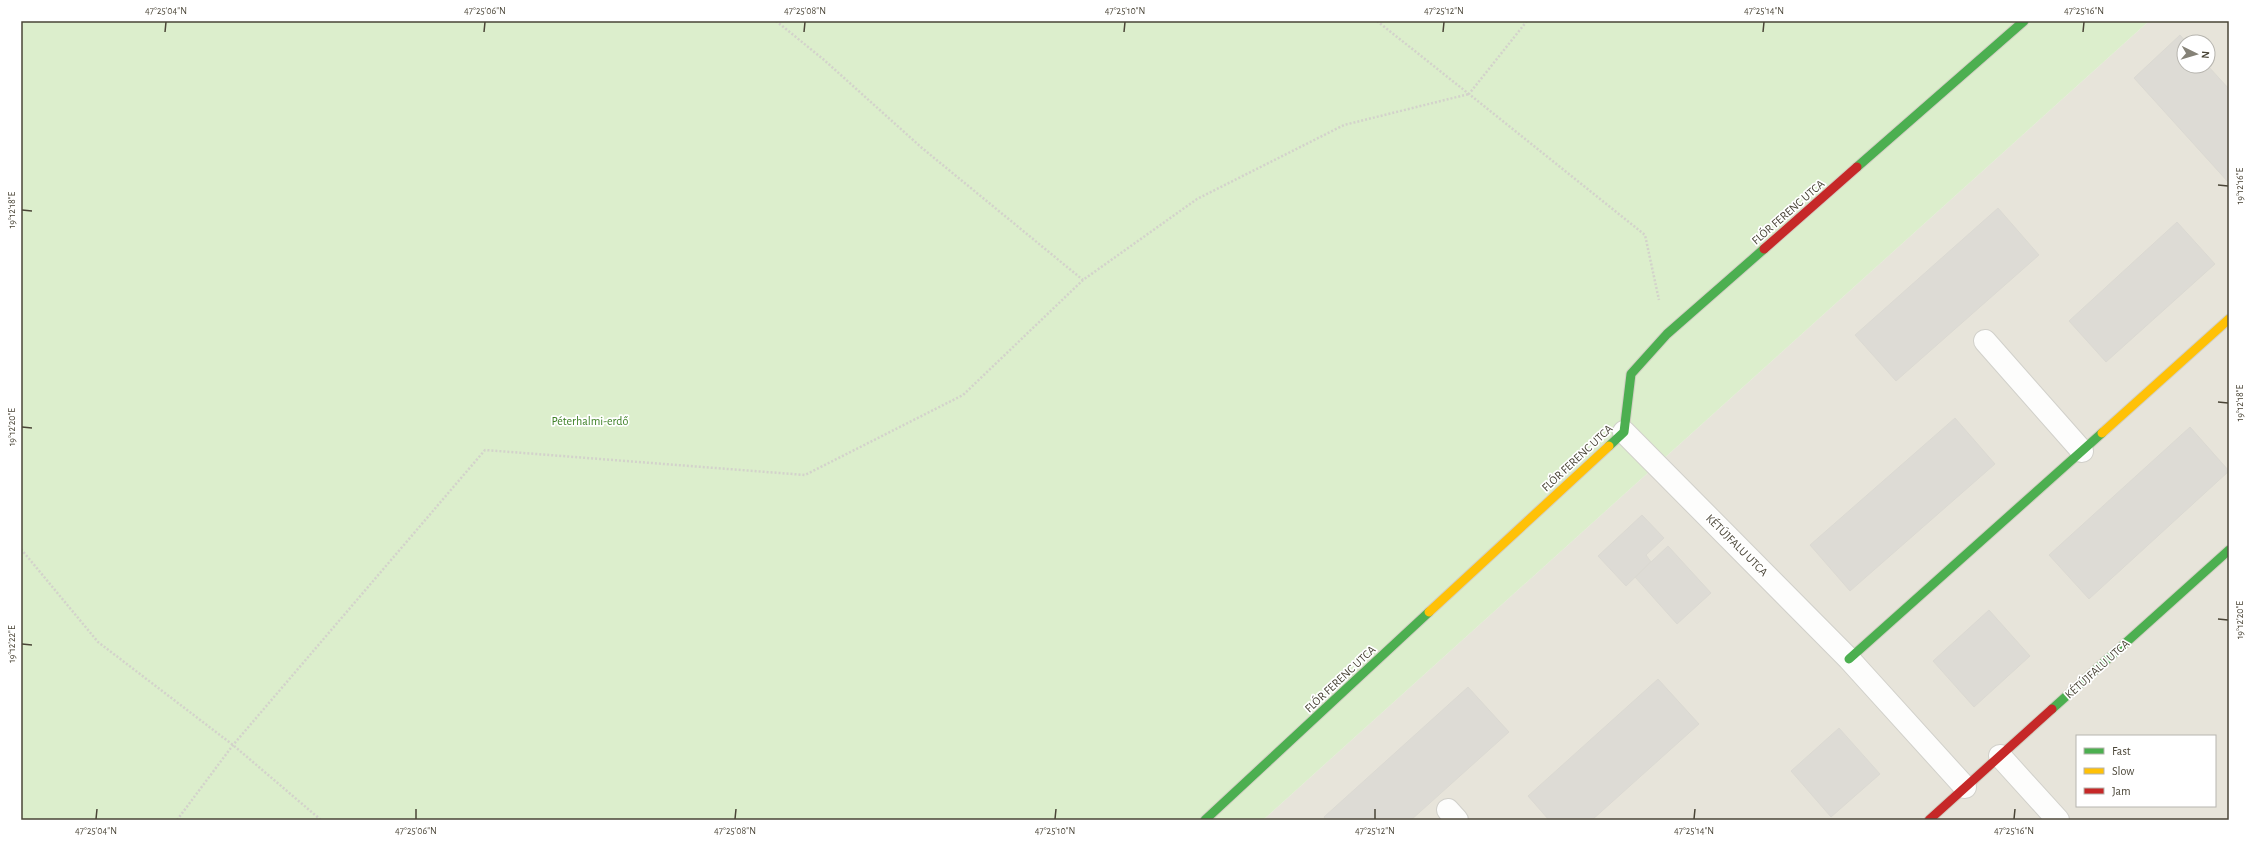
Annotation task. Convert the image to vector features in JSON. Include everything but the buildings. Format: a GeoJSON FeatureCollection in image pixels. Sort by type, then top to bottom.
{"type":"FeatureCollection","features":[{"type":"Feature","properties":{"kind":"street","name":"FLÓR FERENC UTCA"},"geometry":{"type":"LineString","coordinates":[[1205,820],[1624,432],[1631,374],[1667,334],[2024,21]]}},
{"type":"Feature","properties":{"kind":"street"},"geometry":{"type":"LineString","coordinates":[[1849,659],[2229,319]]}},
{"type":"Feature","properties":{"kind":"street"},"geometry":{"type":"LineString","coordinates":[[1985,340],[2082,451]]}},
{"type":"Feature","properties":{"kind":"street","name":"KÉTÚJFALU UTCA"},"geometry":{"type":"LineString","coordinates":[[1624,432],[1849,659],[1965,788]]}},
{"type":"Feature","properties":{"kind":"street","name":"KÉTÚJFALU UTCA"},"geometry":{"type":"LineString","coordinates":[[1929,820],[2229,550]]}},
{"type":"Feature","properties":{"kind":"street"},"geometry":{"type":"LineString","coordinates":[[2000,756],[2058,820]]}},
{"type":"Feature","properties":{"kind":"path"},"geometry":{"type":"LineString","coordinates":[[776,21],[822,59],[922,148],[1083,280]]}},
{"type":"Feature","properties":{"kind":"path"},"geometry":{"type":"LineString","coordinates":[[1377,21],[1645,235],[1667,334]]}},
{"type":"Feature","properties":{"kind":"path"},"geometry":{"type":"LineString","coordinates":[[177,820],[233,745],[485,450],[805,476],[963,395],[1083,280],[1198,199],[1344,125],[1469,94],[1527,21]]}},
{"type":"Feature","properties":{"kind":"path"},"geometry":{"type":"LineString","coordinates":[[21,549],[98,642],[233,745],[321,820]]}},
{"type":"Feature","properties":{"kind":"shaded area"},"geometry":{"type":"Polygon","coordinates":[[[2149,21],[2229,21],[2229,820],[1263,820],[2149,21]]]}},
{"type":"Feature","properties":{"kind":"green space","name":"Péterhalmi-erdő"},"geometry":{"type":"Polygon","coordinates":[[[21,21],[2149,21],[1263,820],[21,820],[21,21]]]}},
{"type":"Feature","properties":{"kind":"traffic: fast"},"geometry":{"type":"LineString","coordinates":[[1857,167],[2024,21]]}},
{"type":"Feature","properties":{"kind":"traffic: fast"},"geometry":{"type":"LineString","coordinates":[[1609,446],[1624,432],[1631,374],[1667,334],[1764,249]]}},
{"type":"Feature","properties":{"kind":"traffic: fast"},"geometry":{"type":"LineString","coordinates":[[1849,659],[2102,433]]}},
{"type":"Feature","properties":{"kind":"traffic: fast"},"geometry":{"type":"LineString","coordinates":[[2052,709],[2229,550]]}},
{"type":"Feature","properties":{"kind":"traffic: fast"},"geometry":{"type":"LineString","coordinates":[[1205,820],[1429,612]]}},
{"type":"Feature","properties":{"kind":"traffic: slow"},"geometry":{"type":"LineString","coordinates":[[2102,433],[2229,319]]}},
{"type":"Feature","properties":{"kind":"traffic: slow"},"geometry":{"type":"LineString","coordinates":[[1429,612],[1609,446]]}},
{"type":"Feature","properties":{"kind":"traffic: jam"},"geometry":{"type":"LineString","coordinates":[[1764,249],[1857,167]]}},
{"type":"Feature","properties":{"kind":"traffic: jam"},"geometry":{"type":"LineString","coordinates":[[1929,820],[2052,709]]}}]}
